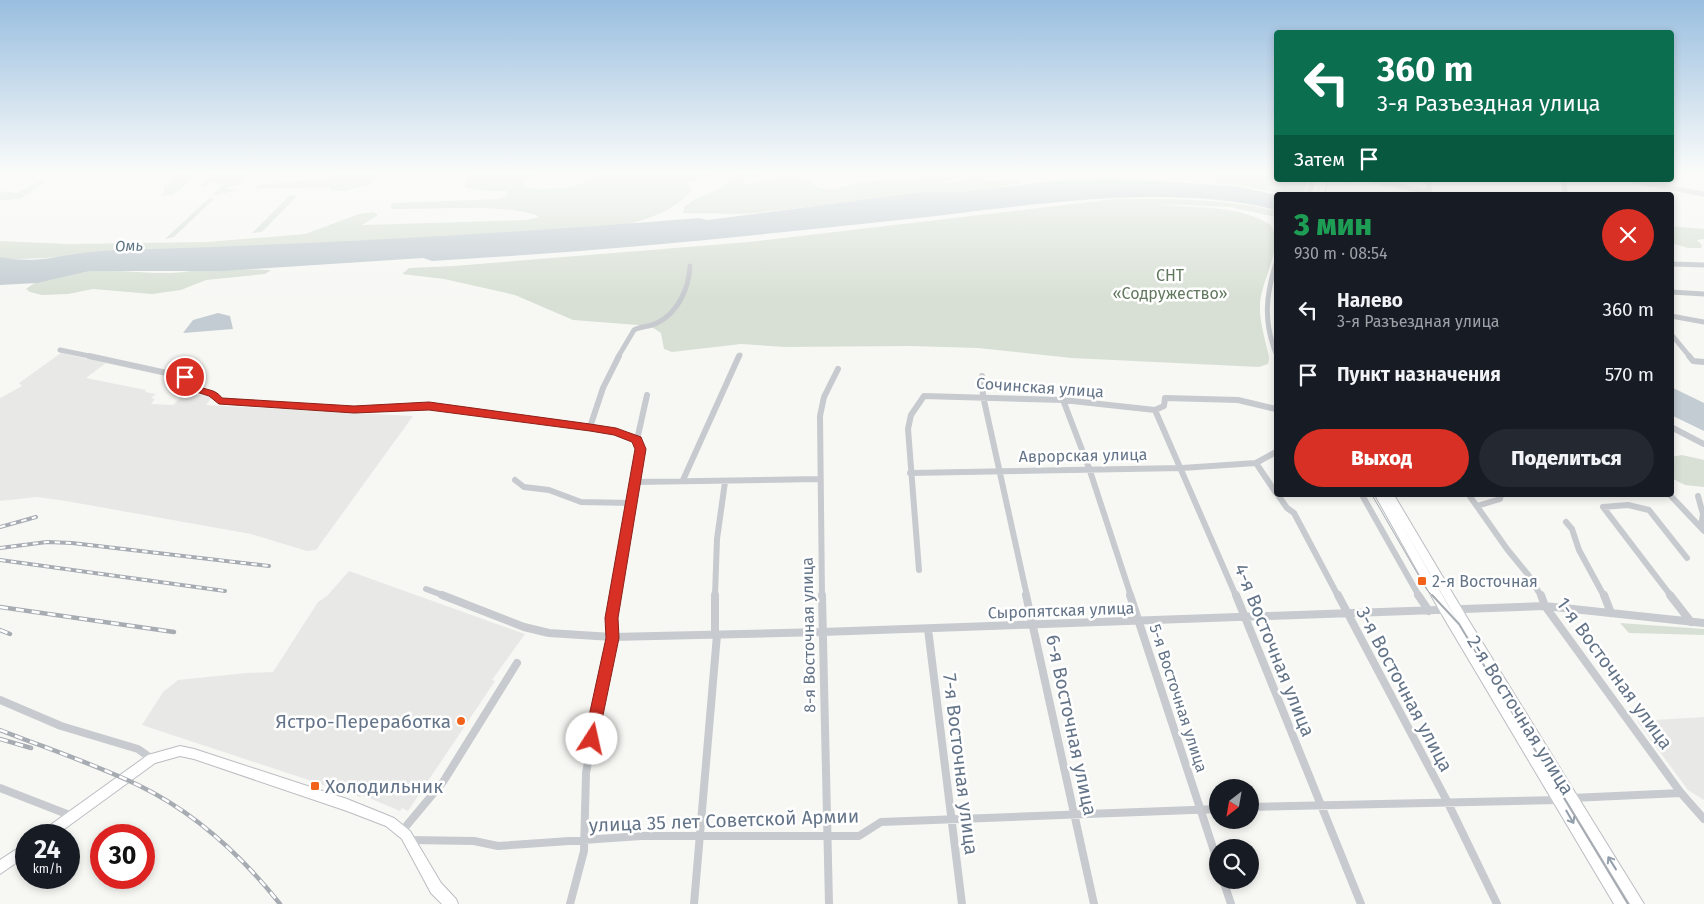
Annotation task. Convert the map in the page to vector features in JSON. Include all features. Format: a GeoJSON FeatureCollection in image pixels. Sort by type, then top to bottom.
{"type":"FeatureCollection","features":[{"type":"Feature","properties":{"kind":"main road"},"geometry":{"type":"LineString","coordinates":[[1381,497],[1403,526]]}},
{"type":"Feature","properties":{"kind":"main road"},"geometry":{"type":"LineString","coordinates":[[1390,497],[1403,526]]}},
{"type":"Feature","properties":{"kind":"main road","name":"2-я Восточная улица"},"geometry":{"type":"LineString","coordinates":[[1403,526],[1451,610],[1566,799],[1637,904]]}},
{"type":"Feature","properties":{"kind":"main road"},"geometry":{"type":"LineString","coordinates":[[61,824],[152,759],[180,752],[194,754],[375,814],[405,835],[436,888],[451,904]]}},
{"type":"Feature","properties":{"kind":"main road","name":"2-я Восточная улица"},"geometry":{"type":"LineString","coordinates":[[1566,799],[1621,904]]}},
{"type":"Feature","properties":{"kind":"main road"},"geometry":{"type":"LineString","coordinates":[[0,868],[15,857]]}},
{"type":"Feature","properties":{"kind":"street"},"geometry":{"type":"LineString","coordinates":[[1674,264],[1704,265]]}},
{"type":"Feature","properties":{"kind":"street"},"geometry":{"type":"LineString","coordinates":[[590,427],[607,375],[634,330],[639,326],[656,324],[674,308],[687,288],[690,266]]}},
{"type":"Feature","properties":{"kind":"street"},"geometry":{"type":"LineString","coordinates":[[1274,270],[1265,302],[1266,323],[1274,347]]}},
{"type":"Feature","properties":{"kind":"street"},"geometry":{"type":"LineString","coordinates":[[1674,292],[1704,294]]}},
{"type":"Feature","properties":{"kind":"street"},"geometry":{"type":"LineString","coordinates":[[1674,316],[1704,322]]}},
{"type":"Feature","properties":{"kind":"street"},"geometry":{"type":"LineString","coordinates":[[1674,338],[1693,361],[1704,362]]}},
{"type":"Feature","properties":{"kind":"street"},"geometry":{"type":"LineString","coordinates":[[60,350],[185,377],[193,388],[213,394],[219,401],[354,410],[429,406],[590,427],[616,432],[637,440]]}},
{"type":"Feature","properties":{"kind":"street"},"geometry":{"type":"LineString","coordinates":[[684,480],[740,355]]}},
{"type":"Feature","properties":{"kind":"street","name":"8-я Восточная улица"},"geometry":{"type":"LineString","coordinates":[[829,904],[822,632],[820,416],[824,397],[838,369]]}},
{"type":"Feature","properties":{"kind":"street","name":"6-я Восточная улица"},"geometry":{"type":"LineString","coordinates":[[982,376],[983,396],[1094,904]]}},
{"type":"Feature","properties":{"kind":"street"},"geometry":{"type":"LineString","coordinates":[[570,904],[585,841],[583,804],[586,773],[612,638],[612,618],[640,449],[637,440],[647,395]]}},
{"type":"Feature","properties":{"kind":"street","name":"Сочинская улица"},"geometry":{"type":"LineString","coordinates":[[910,473],[908,429],[911,415],[924,396],[983,396],[1063,400],[1155,410]]}},
{"type":"Feature","properties":{"kind":"street"},"geometry":{"type":"LineString","coordinates":[[1155,410],[1164,406],[1165,398],[1168,396],[1212,401],[1238,400],[1274,409]]}},
{"type":"Feature","properties":{"kind":"street","name":"5-я Восточная улица"},"geometry":{"type":"LineString","coordinates":[[1063,400],[1089,468],[1210,839]]}},
{"type":"Feature","properties":{"kind":"street","name":"4-я Восточная улица"},"geometry":{"type":"LineString","coordinates":[[1155,410],[1182,468],[1361,904]]}},
{"type":"Feature","properties":{"kind":"street"},"geometry":{"type":"LineString","coordinates":[[1674,429],[1704,444]]}},
{"type":"Feature","properties":{"kind":"street"},"geometry":{"type":"LineString","coordinates":[[1256,463],[1274,453]]}},
{"type":"Feature","properties":{"kind":"street","name":"Аврорская улица"},"geometry":{"type":"LineString","coordinates":[[910,473],[1089,468],[1182,468],[1256,463]]}},
{"type":"Feature","properties":{"kind":"street","name":"3-я Восточная улица"},"geometry":{"type":"LineString","coordinates":[[1256,463],[1274,490]]}},
{"type":"Feature","properties":{"kind":"street"},"geometry":{"type":"LineString","coordinates":[[910,473],[920,570]]}},
{"type":"Feature","properties":{"kind":"street"},"geometry":{"type":"LineString","coordinates":[[635,482],[684,480],[725,482],[781,478],[820,479]]}},
{"type":"Feature","properties":{"kind":"street"},"geometry":{"type":"LineString","coordinates":[[515,480],[524,487],[549,490],[581,502],[631,503]]}},
{"type":"Feature","properties":{"kind":"street"},"geometry":{"type":"LineString","coordinates":[[694,904],[716,635],[714,559],[719,509],[725,482]]}},
{"type":"Feature","properties":{"kind":"street"},"geometry":{"type":"LineString","coordinates":[[1698,496],[1703,514],[1703,529]]}},
{"type":"Feature","properties":{"kind":"street","name":"3-я Восточная улица"},"geometry":{"type":"LineString","coordinates":[[1279,497],[1287,508],[1294,513],[1447,801],[1497,904]]}},
{"type":"Feature","properties":{"kind":"street"},"geometry":{"type":"LineString","coordinates":[[1363,497],[1418,595],[1429,611]]}},
{"type":"Feature","properties":{"kind":"street","name":"1-я Восточная улица"},"geometry":{"type":"LineString","coordinates":[[1470,497],[1508,550],[1528,573],[1540,592],[1545,606],[1681,793],[1704,819]]}},
{"type":"Feature","properties":{"kind":"street"},"geometry":{"type":"LineString","coordinates":[[1477,506],[1490,504],[1500,497]]}},
{"type":"Feature","properties":{"kind":"street"},"geometry":{"type":"LineString","coordinates":[[1672,497],[1703,529]]}},
{"type":"Feature","properties":{"kind":"street"},"geometry":{"type":"LineString","coordinates":[[1687,558],[1663,528],[1655,514],[1649,510],[1628,505],[1603,507],[1691,622]]}},
{"type":"Feature","properties":{"kind":"street"},"geometry":{"type":"LineString","coordinates":[[1566,522],[1574,531],[1578,546],[1603,589],[1611,613]]}},
{"type":"Feature","properties":{"kind":"street","name":"Сыропятская улица"},"geometry":{"type":"LineString","coordinates":[[426,589],[524,627],[549,633],[612,638],[928,629],[1545,606],[1704,623]]}},
{"type":"Feature","properties":{"kind":"street","name":"7-я Восточная улица"},"geometry":{"type":"LineString","coordinates":[[928,629],[962,904]]}},
{"type":"Feature","properties":{"kind":"street"},"geometry":{"type":"LineString","coordinates":[[405,835],[443,782],[517,663]]}},
{"type":"Feature","properties":{"kind":"street"},"geometry":{"type":"LineString","coordinates":[[0,700],[61,726],[138,748],[152,759]]}},
{"type":"Feature","properties":{"kind":"street"},"geometry":{"type":"LineString","coordinates":[[0,788],[72,816]]}},
{"type":"Feature","properties":{"kind":"street"},"geometry":{"type":"LineString","coordinates":[[1259,808],[1566,799],[1681,793]]}},
{"type":"Feature","properties":{"kind":"street","name":"улица 35 лет Советской Армии"},"geometry":{"type":"LineString","coordinates":[[405,835],[474,841],[498,846],[641,836],[859,836],[881,822],[1209,809]]}},
{"type":"Feature","properties":{"kind":"street"},"geometry":{"type":"LineString","coordinates":[[1226,889],[1231,904]]}},
{"type":"Feature","properties":{"kind":"shaded area"},"geometry":{"type":"Polygon","coordinates":[[[752,214],[950,214],[782,232],[549,253],[432,261],[423,258],[222,271],[89,271],[37,283],[0,285],[0,257],[35,260],[114,250],[358,241],[699,218],[707,220],[752,214]]]}},
{"type":"Feature","properties":{"kind":"shaded area"},"geometry":{"type":"Polygon","coordinates":[[[218,313],[230,316],[233,329],[183,333],[193,320],[218,313]]]}},
{"type":"Feature","properties":{"kind":"shaded area"},"geometry":{"type":"Polygon","coordinates":[[[61,353],[106,363],[86,378],[146,390],[145,392],[156,394],[151,398],[155,399],[151,404],[173,405],[184,394],[213,396],[206,405],[413,416],[316,550],[307,551],[251,534],[66,501],[37,497],[0,501],[0,398],[22,386],[19,383],[61,353]]]}},
{"type":"Feature","properties":{"kind":"shaded area"},"geometry":{"type":"Polygon","coordinates":[[[1674,388],[1704,403],[1704,431],[1674,416],[1674,388]]]}},
{"type":"Feature","properties":{"kind":"shaded area"},"geometry":{"type":"Polygon","coordinates":[[[349,571],[525,634],[492,680],[495,681],[408,811],[402,808],[400,811],[362,795],[360,797],[142,725],[163,692],[178,680],[273,672],[318,602],[327,596],[349,571]]]}},
{"type":"Feature","properties":{"kind":"shaded area"},"geometry":{"type":"Polygon","coordinates":[[[1704,717],[1704,800],[1688,790],[1637,721],[1704,717]]]}},
{"type":"Feature","properties":{"kind":"green space"},"geometry":{"type":"Polygon","coordinates":[[[192,214],[198,214],[174,237],[165,239],[192,214]]]}},
{"type":"Feature","properties":{"kind":"green space"},"geometry":{"type":"Polygon","coordinates":[[[271,214],[279,214],[262,232],[252,233],[271,214]]]}},
{"type":"Feature","properties":{"kind":"green space"},"geometry":{"type":"Polygon","coordinates":[[[358,214],[378,215],[362,225],[526,220],[539,217],[531,214],[657,214],[630,224],[589,232],[0,260],[0,241],[70,244],[206,242],[305,234],[358,214]]]}},
{"type":"Feature","properties":{"kind":"green space","name":"СНТ «Содружество»"},"geometry":{"type":"Polygon","coordinates":[[[986,214],[1246,214],[1271,225],[1274,234],[1273,254],[1260,304],[1269,358],[1268,364],[1259,367],[1071,358],[978,348],[910,346],[784,347],[741,344],[672,352],[664,349],[661,333],[650,326],[573,320],[515,295],[444,279],[402,274],[409,268],[749,242],[986,214]]]}},
{"type":"Feature","properties":{"kind":"green space"},"geometry":{"type":"Polygon","coordinates":[[[1674,226],[1704,229],[1704,239],[1697,240],[1702,245],[1701,248],[1688,248],[1674,244],[1674,226]]]}},
{"type":"Feature","properties":{"kind":"green space"},"geometry":{"type":"Polygon","coordinates":[[[208,268],[271,270],[265,274],[206,280],[181,290],[152,294],[93,289],[68,294],[42,295],[26,289],[41,280],[58,274],[76,271],[170,273],[208,268]]]}},
{"type":"Feature","properties":{"kind":"green space"},"geometry":{"type":"Polygon","coordinates":[[[1682,455],[1704,460],[1704,487],[1685,485],[1674,480],[1674,456],[1682,455]]]}},
{"type":"Feature","properties":{"kind":"green space"},"geometry":{"type":"Polygon","coordinates":[[[1620,623],[1704,629],[1704,635],[1629,633],[1620,623]]]}},
{"type":"Feature","properties":{"kind":"tram line"},"geometry":{"type":"LineString","coordinates":[[1373,497],[1427,590],[1432,595]]}},
{"type":"Feature","properties":{"kind":"tram line"},"geometry":{"type":"LineString","coordinates":[[1432,595],[1459,624],[1628,904]]}},
{"type":"Feature","properties":{"kind":"railway"},"geometry":{"type":"LineString","coordinates":[[0,527],[36,517]]}},
{"type":"Feature","properties":{"kind":"railway"},"geometry":{"type":"LineString","coordinates":[[0,548],[47,542],[72,543],[269,566]]}},
{"type":"Feature","properties":{"kind":"railway"},"geometry":{"type":"LineString","coordinates":[[0,560],[225,591]]}},
{"type":"Feature","properties":{"kind":"railway"},"geometry":{"type":"LineString","coordinates":[[0,607],[174,632]]}},
{"type":"Feature","properties":{"kind":"railway"},"geometry":{"type":"LineString","coordinates":[[0,630],[10,634]]}},
{"type":"Feature","properties":{"kind":"railway"},"geometry":{"type":"LineString","coordinates":[[0,730],[104,770],[159,796],[198,822],[233,852],[280,904]]}},
{"type":"Feature","properties":{"kind":"railway"},"geometry":{"type":"LineString","coordinates":[[0,739],[31,748]]}},
{"type":"Feature","properties":{"kind":"place","name":"2-я Восточная"},"geometry":{"type":"Point","coordinates":[1422,581]}},
{"type":"Feature","properties":{"kind":"place","name":"Ястро-Переработка"},"geometry":{"type":"Point","coordinates":[461,721]}},
{"type":"Feature","properties":{"kind":"place","name":"Холодильник"},"geometry":{"type":"Point","coordinates":[315,786]}},
{"type":"Feature","properties":{"kind":"route"},"geometry":{"type":"LineString","coordinates":[[185,377],[188,378],[193,388],[213,394],[216,400],[219,401],[354,410],[413,406],[452,408],[590,427],[616,432],[637,440],[640,449],[612,618],[612,638],[592,739]]}},
{"type":"Feature","properties":{"kind":"water label","name":"Омь"},"geometry":{"type":"Point","coordinates":[129,246]}}]}
